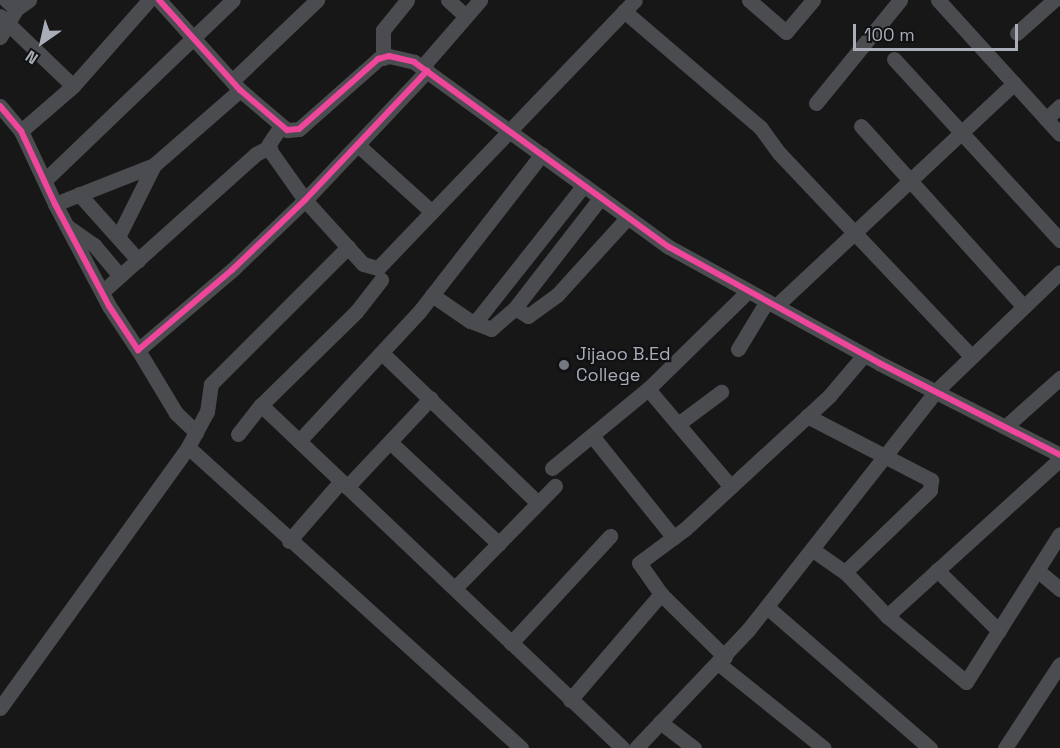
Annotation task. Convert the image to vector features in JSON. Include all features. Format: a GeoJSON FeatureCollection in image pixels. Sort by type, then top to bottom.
{"type":"FeatureCollection","features":[{"type":"Feature","properties":{"kind":"street"},"geometry":{"type":"LineString","coordinates":[[21,131],[72,86],[149,0]]}},
{"type":"Feature","properties":{"kind":"street"},"geometry":{"type":"LineString","coordinates":[[159,0],[237,85],[281,126],[299,129],[368,66],[383,58],[403,58],[425,69],[669,247],[864,355],[1060,457],[887,616]]}},
{"type":"Feature","properties":{"kind":"street"},"geometry":{"type":"LineString","coordinates":[[45,180],[233,0]]}},
{"type":"Feature","properties":{"kind":"street"},"geometry":{"type":"LineString","coordinates":[[118,237],[154,165],[237,85],[317,0]]}},
{"type":"Feature","properties":{"kind":"street"},"geometry":{"type":"LineString","coordinates":[[383,58],[383,30],[406,0]]}},
{"type":"Feature","properties":{"kind":"street"},"geometry":{"type":"LineString","coordinates":[[448,0],[466,16]]}},
{"type":"Feature","properties":{"kind":"street"},"geometry":{"type":"LineString","coordinates":[[138,350],[232,270],[358,146],[425,69],[480,0]]}},
{"type":"Feature","properties":{"kind":"street"},"geometry":{"type":"LineString","coordinates":[[749,0],[786,32],[813,0]]}},
{"type":"Feature","properties":{"kind":"street"},"geometry":{"type":"LineString","coordinates":[[938,0],[1060,134]]}},
{"type":"Feature","properties":{"kind":"street"},"geometry":{"type":"LineString","coordinates":[[1017,33],[1054,0]]}},
{"type":"Feature","properties":{"kind":"street"},"geometry":{"type":"LineString","coordinates":[[816,103],[900,2]]}},
{"type":"Feature","properties":{"kind":"street"},"geometry":{"type":"LineString","coordinates":[[269,147],[305,200],[363,264],[378,268],[629,6],[760,127],[779,153],[856,231],[971,356]]}},
{"type":"Feature","properties":{"kind":"street"},"geometry":{"type":"LineString","coordinates":[[0,37],[12,9],[72,86]]}},
{"type":"Feature","properties":{"kind":"street"},"geometry":{"type":"LineString","coordinates":[[894,59],[1060,240]]}},
{"type":"Feature","properties":{"kind":"street"},"geometry":{"type":"LineString","coordinates":[[738,349],[771,304],[856,231],[1014,83]]}},
{"type":"Feature","properties":{"kind":"street"},"geometry":{"type":"LineString","coordinates":[[0,106],[21,131],[55,204],[102,292],[176,413],[196,432]]}},
{"type":"Feature","properties":{"kind":"street"},"geometry":{"type":"LineString","coordinates":[[1046,119],[1060,106]]}},
{"type":"Feature","properties":{"kind":"street"},"geometry":{"type":"LineString","coordinates":[[102,292],[256,154],[269,147],[281,126]]}},
{"type":"Feature","properties":{"kind":"street"},"geometry":{"type":"LineString","coordinates":[[861,126],[1023,306]]}},
{"type":"Feature","properties":{"kind":"street"},"geometry":{"type":"LineString","coordinates":[[358,146],[432,212]]}},
{"type":"Feature","properties":{"kind":"street"},"geometry":{"type":"LineString","coordinates":[[299,441],[419,312],[542,154]]}},
{"type":"Feature","properties":{"kind":"street"},"geometry":{"type":"LineString","coordinates":[[55,204],[154,165]]}},
{"type":"Feature","properties":{"kind":"street"},"geometry":{"type":"LineString","coordinates":[[473,322],[584,185]]}},
{"type":"Feature","properties":{"kind":"street"},"geometry":{"type":"LineString","coordinates":[[79,194],[138,260]]}},
{"type":"Feature","properties":{"kind":"street"},"geometry":{"type":"LineString","coordinates":[[432,295],[473,322],[491,329],[515,308],[601,197]]}},
{"type":"Feature","properties":{"kind":"street"},"geometry":{"type":"LineString","coordinates":[[515,308],[528,316],[557,295],[628,217]]}},
{"type":"Feature","properties":{"kind":"street"},"geometry":{"type":"LineString","coordinates":[[66,225],[94,244],[120,276]]}},
{"type":"Feature","properties":{"kind":"street"},"geometry":{"type":"LineString","coordinates":[[0,708],[188,447],[207,411],[208,391],[219,374],[348,247]]}},
{"type":"Feature","properties":{"kind":"street"},"geometry":{"type":"LineString","coordinates":[[636,748],[722,661],[813,550],[935,392],[1060,272]]}},
{"type":"Feature","properties":{"kind":"street"},"geometry":{"type":"LineString","coordinates":[[237,434],[261,405],[356,312],[381,280]]}},
{"type":"Feature","properties":{"kind":"street"},"geometry":{"type":"LineString","coordinates":[[552,468],[593,437],[648,389],[748,291]]}},
{"type":"Feature","properties":{"kind":"street"},"geometry":{"type":"LineString","coordinates":[[382,352],[538,503]]}},
{"type":"Feature","properties":{"kind":"street"},"geometry":{"type":"LineString","coordinates":[[824,748],[722,661],[661,594],[639,563],[674,538],[731,487],[807,416],[864,355]]}},
{"type":"Feature","properties":{"kind":"street"},"geometry":{"type":"LineString","coordinates":[[1005,428],[1060,378]]}},
{"type":"Feature","properties":{"kind":"street"},"geometry":{"type":"LineString","coordinates":[[648,389],[731,487]]}},
{"type":"Feature","properties":{"kind":"street"},"geometry":{"type":"LineString","coordinates":[[678,424],[721,392]]}},
{"type":"Feature","properties":{"kind":"street"},"geometry":{"type":"LineString","coordinates":[[289,541],[344,484],[390,442],[431,398]]}},
{"type":"Feature","properties":{"kind":"street"},"geometry":{"type":"LineString","coordinates":[[261,405],[622,748]]}},
{"type":"Feature","properties":{"kind":"street"},"geometry":{"type":"LineString","coordinates":[[807,416],[928,476],[932,485],[845,572]]}},
{"type":"Feature","properties":{"kind":"street"},"geometry":{"type":"LineString","coordinates":[[593,437],[674,538]]}},
{"type":"Feature","properties":{"kind":"street"},"geometry":{"type":"LineString","coordinates":[[390,442],[499,543]]}},
{"type":"Feature","properties":{"kind":"street"},"geometry":{"type":"LineString","coordinates":[[188,447],[289,541],[520,748]]}},
{"type":"Feature","properties":{"kind":"street"},"geometry":{"type":"LineString","coordinates":[[454,588],[555,486]]}},
{"type":"Feature","properties":{"kind":"street"},"geometry":{"type":"LineString","coordinates":[[813,550],[845,572],[887,616],[966,682],[1060,534]]}},
{"type":"Feature","properties":{"kind":"street"},"geometry":{"type":"LineString","coordinates":[[511,642],[610,536]]}},
{"type":"Feature","properties":{"kind":"street"},"geometry":{"type":"LineString","coordinates":[[937,570],[999,631]]}},
{"type":"Feature","properties":{"kind":"street"},"geometry":{"type":"LineString","coordinates":[[1037,570],[1060,589]]}},
{"type":"Feature","properties":{"kind":"street"},"geometry":{"type":"LineString","coordinates":[[570,700],[661,594]]}},
{"type":"Feature","properties":{"kind":"street"},"geometry":{"type":"LineString","coordinates":[[767,607],[913,742],[930,748]]}},
{"type":"Feature","properties":{"kind":"street"},"geometry":{"type":"LineString","coordinates":[[1005,748],[1060,664]]}},
{"type":"Feature","properties":{"kind":"street"},"geometry":{"type":"LineString","coordinates":[[660,722],[694,748]]}},
{"type":"Feature","properties":{"kind":"cycle path"},"geometry":{"type":"LineString","coordinates":[[159,0],[240,90],[287,130],[299,129],[378,59],[389,56],[414,62],[669,247],[879,363],[1060,455]]}},
{"type":"Feature","properties":{"kind":"cycle path"},"geometry":{"type":"LineString","coordinates":[[0,106],[21,131],[55,204],[109,306],[138,350],[232,270],[305,200],[427,71]]}},
{"type":"Feature","properties":{"kind":"place","name":"Jijaoo B.Ed College"},"geometry":{"type":"Point","coordinates":[564,365]}}]}
